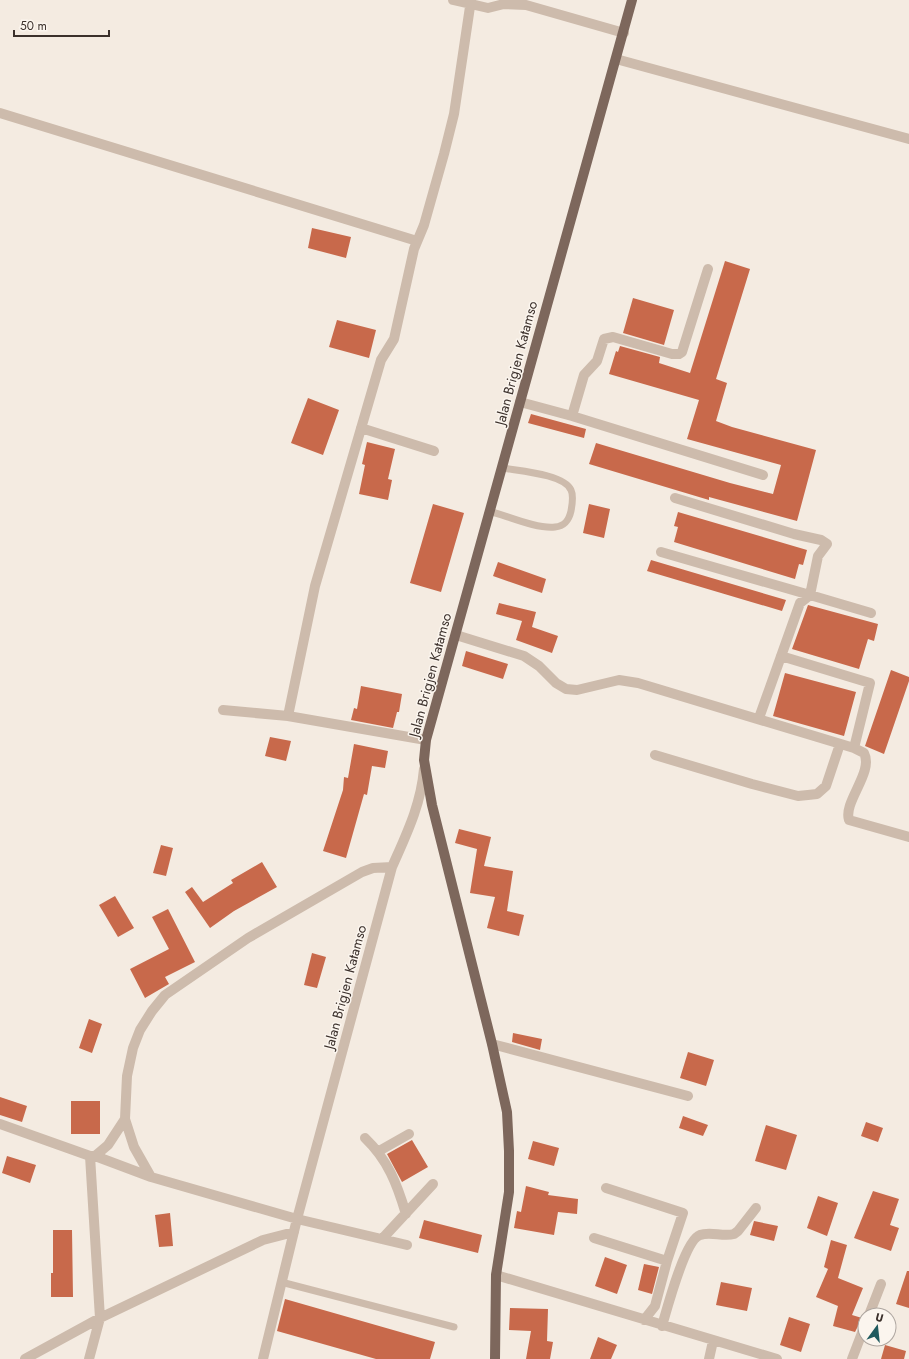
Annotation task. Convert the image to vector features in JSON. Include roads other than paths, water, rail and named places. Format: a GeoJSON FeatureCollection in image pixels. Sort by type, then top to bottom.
{"type":"FeatureCollection","features":[{"type":"Feature","properties":{"kind":"main road","name":"Jalan Brigjen Katamso"},"geometry":{"type":"LineString","coordinates":[[424,760],[426,740],[624,34],[632,0]]}},
{"type":"Feature","properties":{"kind":"main road"},"geometry":{"type":"LineString","coordinates":[[424,760],[432,805],[492,1044],[507,1112],[509,1192],[496,1275],[496,1359]]}},
{"type":"Feature","properties":{"kind":"street"},"geometry":{"type":"LineString","coordinates":[[453,0],[488,8],[504,4],[526,6],[624,34]]}},
{"type":"Feature","properties":{"kind":"street"},"geometry":{"type":"LineString","coordinates":[[288,716],[316,586],[381,360],[394,339],[417,241],[424,225],[454,114],[471,3]]}},
{"type":"Feature","properties":{"kind":"street"},"geometry":{"type":"LineString","coordinates":[[616,59],[909,139]]}},
{"type":"Feature","properties":{"kind":"street"},"geometry":{"type":"LineString","coordinates":[[0,113],[417,241]]}},
{"type":"Feature","properties":{"kind":"street"},"geometry":{"type":"LineString","coordinates":[[572,416],[584,375],[596,361],[604,339],[613,337],[672,354],[679,354],[682,352],[708,269]]}},
{"type":"Feature","properties":{"kind":"street"},"geometry":{"type":"LineString","coordinates":[[520,402],[572,416],[763,475]]}},
{"type":"Feature","properties":{"kind":"street"},"geometry":{"type":"LineString","coordinates":[[361,428],[434,450]]}},
{"type":"Feature","properties":{"kind":"street"},"geometry":{"type":"LineString","coordinates":[[675,498],[794,534],[821,540],[827,544],[818,556],[810,594],[800,603],[759,718]]}},
{"type":"Feature","properties":{"kind":"street"},"geometry":{"type":"LineString","coordinates":[[661,552],[810,594],[871,613]]}},
{"type":"Feature","properties":{"kind":"street"},"geometry":{"type":"LineString","coordinates":[[456,634],[524,656],[539,666],[556,683],[566,689],[576,690],[619,680],[629,681],[759,718],[854,748],[864,753],[865,763],[858,787],[847,814],[849,820],[909,837]]}},
{"type":"Feature","properties":{"kind":"street"},"geometry":{"type":"LineString","coordinates":[[781,656],[870,683],[854,748]]}},
{"type":"Feature","properties":{"kind":"street"},"geometry":{"type":"LineString","coordinates":[[222,710],[288,716],[426,740]]}},
{"type":"Feature","properties":{"kind":"street"},"geometry":{"type":"LineString","coordinates":[[656,755],[783,792],[798,796],[808,796],[817,794],[826,786],[840,744]]}},
{"type":"Feature","properties":{"kind":"street","name":"Jalan Brigjen Katamso"},"geometry":{"type":"LineString","coordinates":[[265,1358],[281,1282],[297,1219],[392,867],[414,818],[422,787],[424,760]]}},
{"type":"Feature","properties":{"kind":"street"},"geometry":{"type":"LineString","coordinates":[[151,1177],[134,1147],[125,1119],[127,1076],[132,1048],[140,1030],[152,1011],[165,995],[248,938],[362,872],[373,868],[392,867]]}},
{"type":"Feature","properties":{"kind":"street"},"geometry":{"type":"LineString","coordinates":[[492,1044],[688,1096]]}},
{"type":"Feature","properties":{"kind":"street"},"geometry":{"type":"LineString","coordinates":[[92,1156],[108,1145],[125,1119]]}},
{"type":"Feature","properties":{"kind":"street"},"geometry":{"type":"LineString","coordinates":[[0,1124],[151,1177],[297,1219],[407,1245]]}},
{"type":"Feature","properties":{"kind":"street"},"geometry":{"type":"LineString","coordinates":[[379,1151],[410,1134]]}},
{"type":"Feature","properties":{"kind":"street"},"geometry":{"type":"LineString","coordinates":[[365,1138],[379,1151],[395,1178],[406,1214]]}},
{"type":"Feature","properties":{"kind":"street"},"geometry":{"type":"LineString","coordinates":[[89,1359],[100,1318],[92,1156]]}},
{"type":"Feature","properties":{"kind":"street"},"geometry":{"type":"LineString","coordinates":[[382,1239],[433,1184]]}},
{"type":"Feature","properties":{"kind":"street"},"geometry":{"type":"LineString","coordinates":[[606,1188],[683,1212],[667,1261],[655,1306],[644,1320]]}},
{"type":"Feature","properties":{"kind":"street"},"geometry":{"type":"LineString","coordinates":[[662,1326],[686,1250],[695,1238],[704,1234],[734,1234],[756,1208]]}},
{"type":"Feature","properties":{"kind":"street"},"geometry":{"type":"LineString","coordinates":[[25,1359],[100,1318],[263,1240],[294,1232]]}},
{"type":"Feature","properties":{"kind":"street"},"geometry":{"type":"LineString","coordinates":[[594,1238],[667,1261]]}},
{"type":"Feature","properties":{"kind":"street"},"geometry":{"type":"LineString","coordinates":[[496,1275],[662,1326],[777,1359]]}},
{"type":"Feature","properties":{"kind":"street"},"geometry":{"type":"LineString","coordinates":[[872,1307],[880,1284]]}},
{"type":"Feature","properties":{"kind":"street"},"geometry":{"type":"LineString","coordinates":[[709,1359],[713,1341]]}},
{"type":"Feature","properties":{"kind":"street"},"geometry":{"type":"LineString","coordinates":[[852,1359],[857,1346]]}},
{"type":"Feature","properties":{"kind":"lane"},"geometry":{"type":"LineString","coordinates":[[490,511],[546,527],[561,526],[570,518],[573,496],[571,490],[566,484],[558,478],[503,468]]}},
{"type":"Feature","properties":{"kind":"lane"},"geometry":{"type":"LineString","coordinates":[[281,1282],[454,1327]]}}]}
